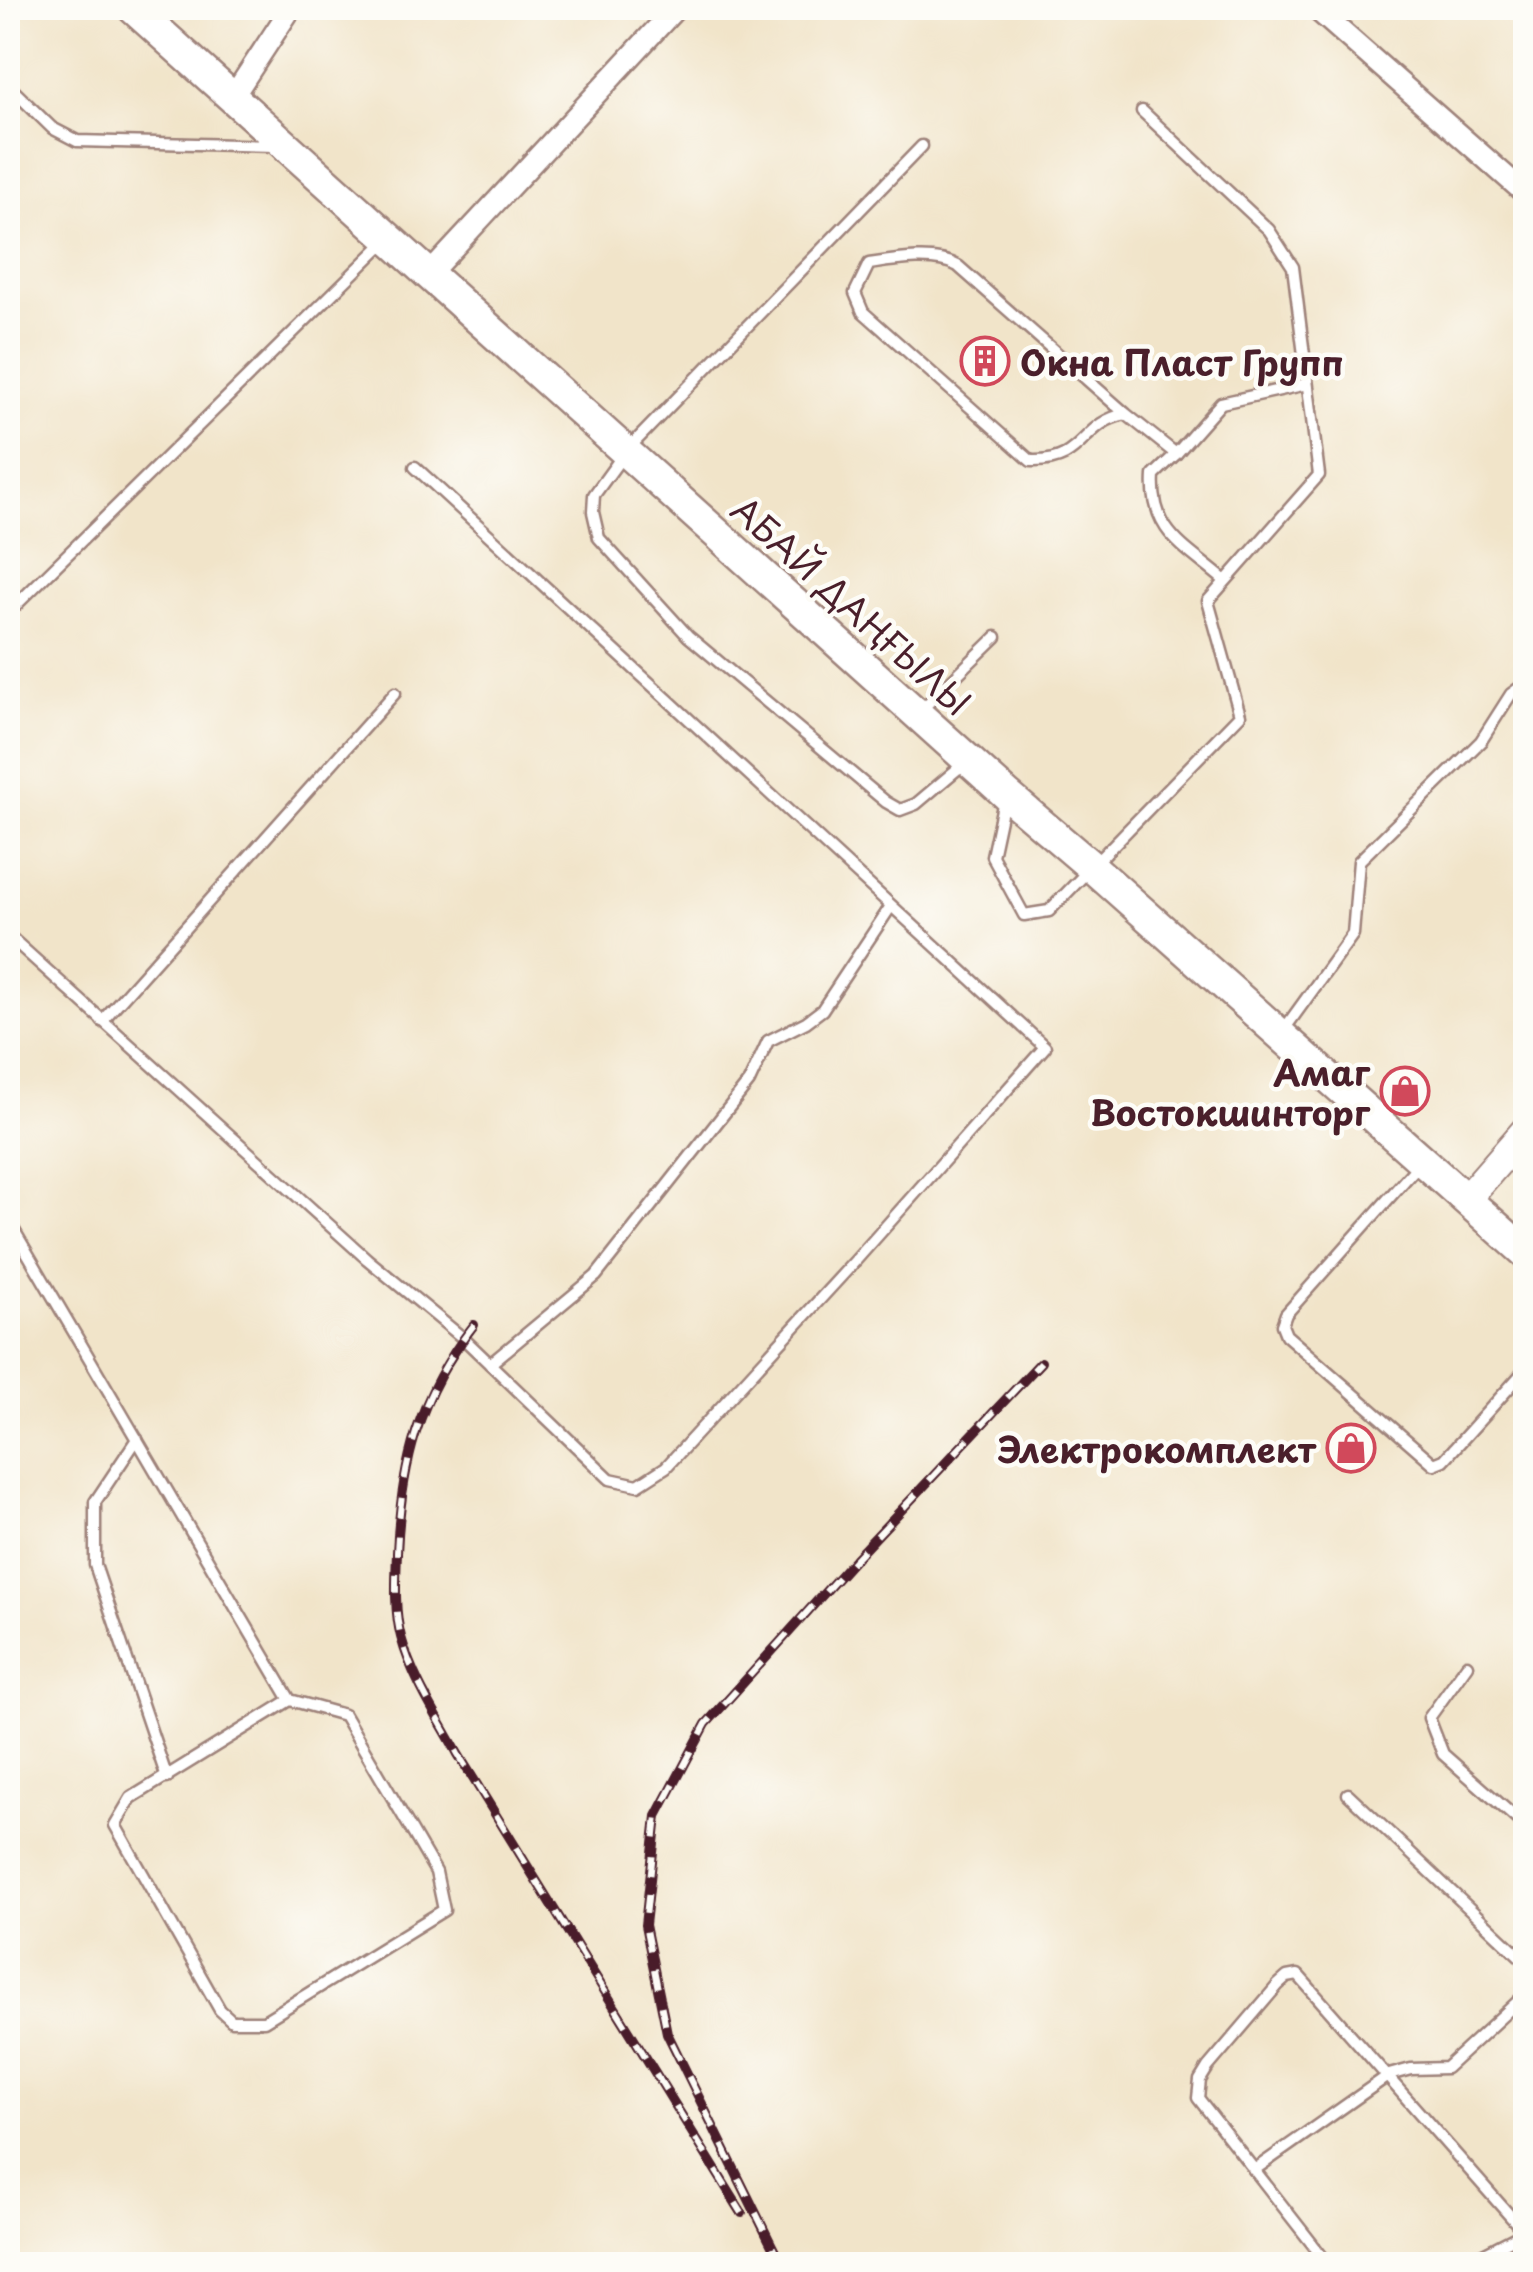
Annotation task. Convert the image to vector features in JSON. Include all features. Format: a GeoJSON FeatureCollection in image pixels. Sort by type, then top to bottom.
{"type":"FeatureCollection","features":[{"type":"Feature","properties":{"kind":"main road","name":"АБАЙ ДАҢҒЫЛЫ"},"geometry":{"type":"LineString","coordinates":[[133,8],[1006,794],[1526,1253]]}},
{"type":"Feature","properties":{"kind":"street"},"geometry":{"type":"LineString","coordinates":[[234,95],[292,8]]}},
{"type":"Feature","properties":{"kind":"street"},"geometry":{"type":"LineString","coordinates":[[430,273],[676,8]]}},
{"type":"Feature","properties":{"kind":"street"},"geometry":{"type":"LineString","coordinates":[[1316,8],[1526,194]]}},
{"type":"Feature","properties":{"kind":"street"},"geometry":{"type":"LineString","coordinates":[[1465,1200],[1526,1130]]}},
{"type":"Feature","properties":{"kind":"lane"},"geometry":{"type":"LineString","coordinates":[[8,86],[52,128],[78,141],[287,146]]}},
{"type":"Feature","properties":{"kind":"lane"},"geometry":{"type":"LineString","coordinates":[[1006,794],[992,856],[1024,915],[1049,912],[1240,715],[1208,601],[1319,475],[1293,267],[1269,230],[1142,111]]}},
{"type":"Feature","properties":{"kind":"lane"},"geometry":{"type":"LineString","coordinates":[[922,146],[626,451],[594,495],[593,512],[600,538],[688,636],[900,810],[916,804],[968,760]]}},
{"type":"Feature","properties":{"kind":"lane"},"geometry":{"type":"LineString","coordinates":[[8,612],[390,237]]}},
{"type":"Feature","properties":{"kind":"lane"},"geometry":{"type":"LineString","coordinates":[[1126,414],[1099,424],[1070,455],[1052,462],[1031,462],[863,312],[855,292],[861,276],[870,264],[887,261],[947,260],[958,266],[1176,454]]}},
{"type":"Feature","properties":{"kind":"lane"},"geometry":{"type":"LineString","coordinates":[[1226,581],[1162,526],[1152,502],[1154,474],[1221,403],[1307,384]]}},
{"type":"Feature","properties":{"kind":"lane"},"geometry":{"type":"LineString","coordinates":[[8,935],[367,1259],[490,1364],[610,1479],[638,1485],[666,1467],[856,1260],[1044,1046],[414,467]]}},
{"type":"Feature","properties":{"kind":"lane"},"geometry":{"type":"LineString","coordinates":[[917,714],[996,637]]}},
{"type":"Feature","properties":{"kind":"lane"},"geometry":{"type":"LineString","coordinates":[[1280,1036],[1353,934],[1359,861],[1481,741],[1511,694],[1526,682]]}},
{"type":"Feature","properties":{"kind":"lane"},"geometry":{"type":"LineString","coordinates":[[102,1020],[395,692]]}},
{"type":"Feature","properties":{"kind":"lane"},"geometry":{"type":"LineString","coordinates":[[490,1364],[596,1276],[749,1082],[768,1041],[822,1010],[891,906]]}},
{"type":"Feature","properties":{"kind":"lane"},"geometry":{"type":"LineString","coordinates":[[1421,1161],[1286,1314],[1282,1325],[1286,1335],[1434,1464],[1444,1460],[1526,1369]]}},
{"type":"Feature","properties":{"kind":"lane"},"geometry":{"type":"LineString","coordinates":[[8,1220],[290,1700],[344,1715],[436,1872],[444,1910],[264,2022],[232,2021],[220,2010],[115,1825],[131,1798],[290,1700]]}},
{"type":"Feature","properties":{"kind":"lane"},"geometry":{"type":"LineString","coordinates":[[137,1439],[95,1502],[95,1566],[167,1778]]}},
{"type":"Feature","properties":{"kind":"lane"},"geometry":{"type":"LineString","coordinates":[[1468,1665],[1429,1718],[1443,1754],[1526,1827]]}},
{"type":"Feature","properties":{"kind":"lane"},"geometry":{"type":"LineString","coordinates":[[1348,1794],[1526,1962]]}},
{"type":"Feature","properties":{"kind":"lane"},"geometry":{"type":"LineString","coordinates":[[1328,2264],[1198,2098],[1200,2080],[1287,1977],[1298,1975],[1524,2234],[1464,2264]]}},
{"type":"Feature","properties":{"kind":"lane"},"geometry":{"type":"LineString","coordinates":[[1254,2170],[1388,2075],[1410,2069],[1446,2068],[1526,1994]]}},
{"type":"Feature","properties":{"kind":"railway"},"geometry":{"type":"LineString","coordinates":[[474,1325],[439,1378],[408,1460],[397,1553],[396,1606],[401,1637],[418,1682],[458,1754],[742,2213]]}},
{"type":"Feature","properties":{"kind":"railway"},"geometry":{"type":"LineString","coordinates":[[781,2264],[667,2033],[645,1925],[657,1816],[706,1724],[1041,1362]]}},
{"type":"Feature","properties":{"kind":"place","name":"Окна Пласт Групп"},"geometry":{"type":"Point","coordinates":[985,361]}},
{"type":"Feature","properties":{"kind":"place","name":"Амаг Востокшинторг"},"geometry":{"type":"Point","coordinates":[1405,1091]}},
{"type":"Feature","properties":{"kind":"place","name":"Электрокомплект"},"geometry":{"type":"Point","coordinates":[1351,1448]}}]}
